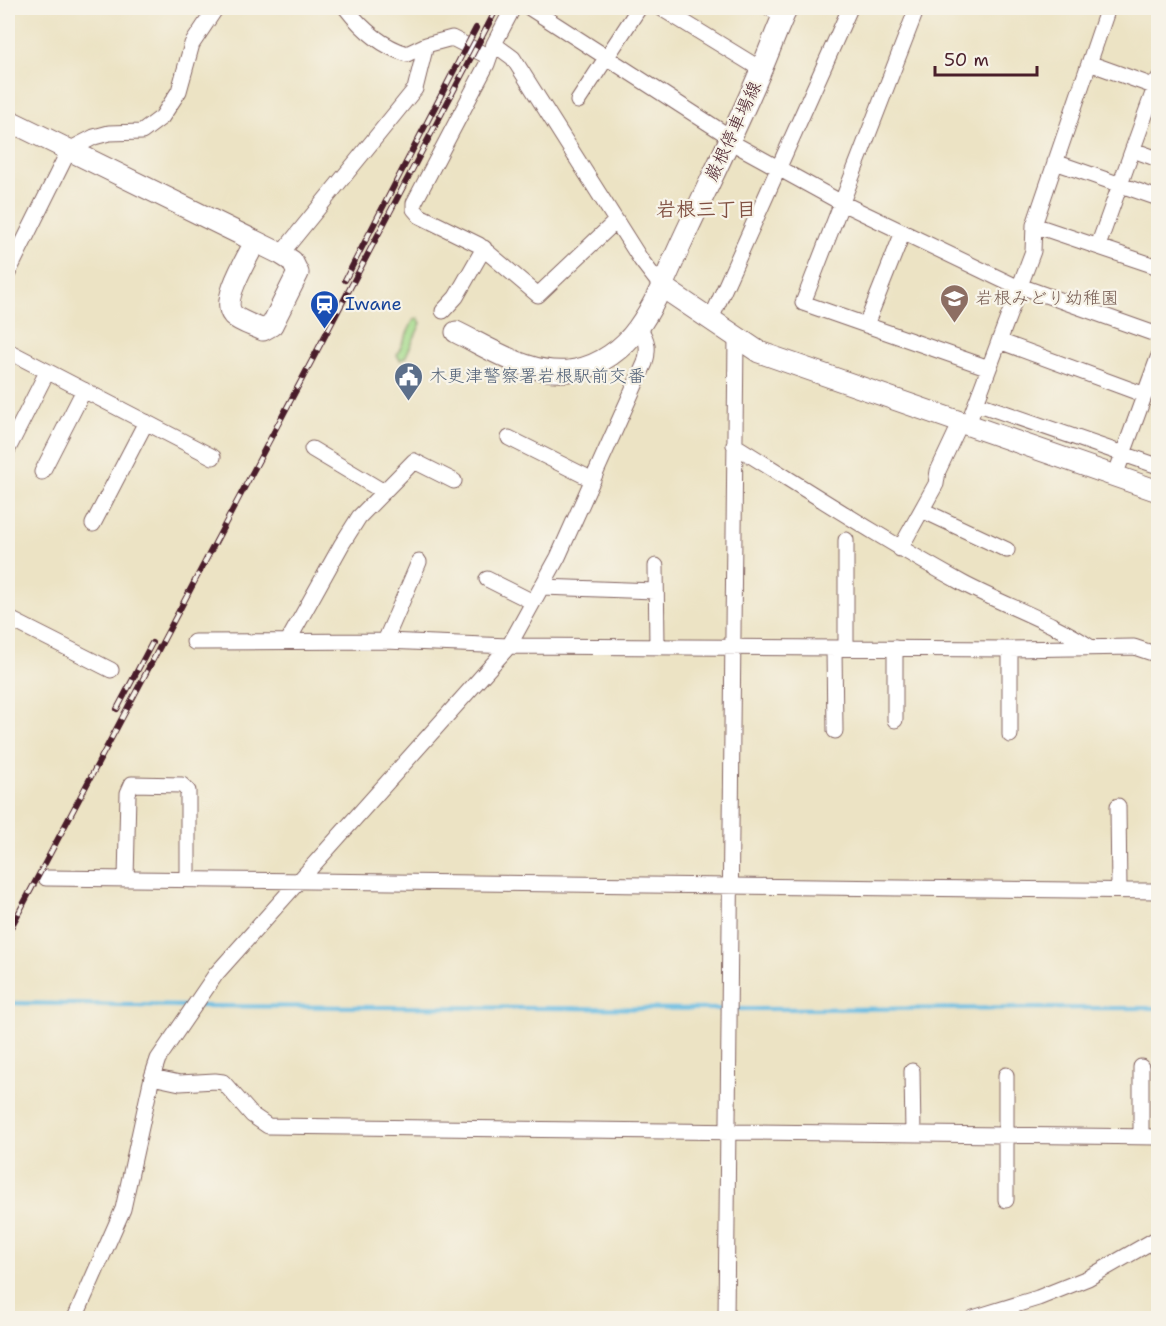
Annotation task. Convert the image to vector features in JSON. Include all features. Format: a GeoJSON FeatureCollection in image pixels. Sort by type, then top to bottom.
{"type":"FeatureCollection","features":[{"type":"Feature","properties":{"kind":"street"},"geometry":{"type":"LineString","coordinates":[[8,273],[69,150],[102,135],[142,132],[162,117],[179,91],[192,45],[216,8]]}},
{"type":"Feature","properties":{"kind":"street"},"geometry":{"type":"LineString","coordinates":[[346,8],[358,22],[390,49],[407,54],[426,45],[453,38],[513,58],[641,260],[661,286],[759,352],[1158,491]]}},
{"type":"Feature","properties":{"kind":"street"},"geometry":{"type":"LineString","coordinates":[[513,8],[414,203],[414,209],[420,216],[484,249],[538,295],[616,221]]}},
{"type":"Feature","properties":{"kind":"street"},"geometry":{"type":"LineString","coordinates":[[530,8],[729,139],[842,203],[1020,287],[1158,335]]}},
{"type":"Feature","properties":{"kind":"street"},"geometry":{"type":"LineString","coordinates":[[578,102],[639,8]]}},
{"type":"Feature","properties":{"kind":"street"},"geometry":{"type":"LineString","coordinates":[[661,8],[762,70]]}},
{"type":"Feature","properties":{"kind":"street"},"geometry":{"type":"LineString","coordinates":[[711,320],[850,8]]}},
{"type":"Feature","properties":{"kind":"street"},"geometry":{"type":"LineString","coordinates":[[916,8],[803,303],[989,368]]}},
{"type":"Feature","properties":{"kind":"street"},"geometry":{"type":"LineString","coordinates":[[900,549],[936,484],[938,471],[976,402],[1033,251],[1034,225],[1108,8]]}},
{"type":"Feature","properties":{"kind":"street","name":"巌根停車場線"},"geometry":{"type":"LineString","coordinates":[[456,332],[533,369],[552,371],[575,370],[598,362],[613,353],[639,328],[762,70],[780,10]]}},
{"type":"Feature","properties":{"kind":"street"},"geometry":{"type":"LineString","coordinates":[[281,254],[415,89],[426,45]]}},
{"type":"Feature","properties":{"kind":"street"},"geometry":{"type":"LineString","coordinates":[[1089,63],[1157,87],[1098,246]]}},
{"type":"Feature","properties":{"kind":"street"},"geometry":{"type":"LineString","coordinates":[[8,120],[281,254],[292,261],[298,273],[272,325],[263,330],[234,316],[229,308],[232,288],[255,242]]}},
{"type":"Feature","properties":{"kind":"street"},"geometry":{"type":"LineString","coordinates":[[1143,121],[1158,127]]}},
{"type":"Feature","properties":{"kind":"street"},"geometry":{"type":"LineString","coordinates":[[1133,150],[1158,159]]}},
{"type":"Feature","properties":{"kind":"street"},"geometry":{"type":"LineString","coordinates":[[1055,162],[1158,198]]}},
{"type":"Feature","properties":{"kind":"street"},"geometry":{"type":"LineString","coordinates":[[1034,225],[1158,267]]}},
{"type":"Feature","properties":{"kind":"street"},"geometry":{"type":"LineString","coordinates":[[866,325],[903,232]]}},
{"type":"Feature","properties":{"kind":"street"},"geometry":{"type":"LineString","coordinates":[[443,311],[456,297],[484,249]]}},
{"type":"Feature","properties":{"kind":"street"},"geometry":{"type":"LineString","coordinates":[[75,1318],[123,1209],[158,1059],[216,974],[509,646],[558,557],[645,363],[648,351],[646,338],[639,328]]}},
{"type":"Feature","properties":{"kind":"street"},"geometry":{"type":"LineString","coordinates":[[726,1318],[736,337]]}},
{"type":"Feature","properties":{"kind":"street"},"geometry":{"type":"LineString","coordinates":[[999,341],[1145,395]]}},
{"type":"Feature","properties":{"kind":"street"},"geometry":{"type":"LineString","coordinates":[[8,351],[213,457]]}},
{"type":"Feature","properties":{"kind":"street"},"geometry":{"type":"LineString","coordinates":[[1115,476],[1158,358]]}},
{"type":"Feature","properties":{"kind":"street"},"geometry":{"type":"LineString","coordinates":[[8,449],[47,372]]}},
{"type":"Feature","properties":{"kind":"street"},"geometry":{"type":"LineString","coordinates":[[42,472],[84,390]]}},
{"type":"Feature","properties":{"kind":"street"},"geometry":{"type":"LineString","coordinates":[[976,402],[1158,466]]}},
{"type":"Feature","properties":{"kind":"street"},"geometry":{"type":"LineString","coordinates":[[93,524],[146,422]]}},
{"type":"Feature","properties":{"kind":"street"},"geometry":{"type":"LineString","coordinates":[[509,438],[593,480]]}},
{"type":"Feature","properties":{"kind":"street"},"geometry":{"type":"LineString","coordinates":[[734,445],[900,549],[968,586],[1073,635],[1090,647]]}},
{"type":"Feature","properties":{"kind":"street"},"geometry":{"type":"LineString","coordinates":[[312,449],[384,492]]}},
{"type":"Feature","properties":{"kind":"street"},"geometry":{"type":"LineString","coordinates":[[288,641],[359,518],[414,461],[454,481]]}},
{"type":"Feature","properties":{"kind":"street"},"geometry":{"type":"LineString","coordinates":[[922,510],[1007,550]]}},
{"type":"Feature","properties":{"kind":"street"},"geometry":{"type":"LineString","coordinates":[[835,731],[846,540]]}},
{"type":"Feature","properties":{"kind":"street"},"geometry":{"type":"LineString","coordinates":[[385,641],[419,562]]}},
{"type":"Feature","properties":{"kind":"street"},"geometry":{"type":"LineString","coordinates":[[656,566],[657,646]]}},
{"type":"Feature","properties":{"kind":"street"},"geometry":{"type":"LineString","coordinates":[[487,579],[533,602]]}},
{"type":"Feature","properties":{"kind":"street"},"geometry":{"type":"LineString","coordinates":[[542,587],[655,591]]}},
{"type":"Feature","properties":{"kind":"street"},"geometry":{"type":"LineString","coordinates":[[8,618],[111,670]]}},
{"type":"Feature","properties":{"kind":"street"},"geometry":{"type":"LineString","coordinates":[[194,642],[385,641],[509,646],[1010,649],[1090,647],[1134,648],[1158,655]]}},
{"type":"Feature","properties":{"kind":"street"},"geometry":{"type":"LineString","coordinates":[[894,648],[895,720]]}},
{"type":"Feature","properties":{"kind":"street"},"geometry":{"type":"LineString","coordinates":[[1010,649],[1010,735]]}},
{"type":"Feature","properties":{"kind":"street"},"geometry":{"type":"LineString","coordinates":[[126,879],[128,793],[132,784],[182,785],[188,791],[188,880]]}},
{"type":"Feature","properties":{"kind":"street"},"geometry":{"type":"LineString","coordinates":[[1118,806],[1119,890]]}},
{"type":"Feature","properties":{"kind":"street"},"geometry":{"type":"LineString","coordinates":[[46,878],[1158,891]]}},
{"type":"Feature","properties":{"kind":"street"},"geometry":{"type":"LineString","coordinates":[[1141,1067],[1142,1137]]}},
{"type":"Feature","properties":{"kind":"street"},"geometry":{"type":"LineString","coordinates":[[912,1071],[913,1134]]}},
{"type":"Feature","properties":{"kind":"street"},"geometry":{"type":"LineString","coordinates":[[1006,1075],[1006,1200]]}},
{"type":"Feature","properties":{"kind":"street"},"geometry":{"type":"LineString","coordinates":[[152,1077],[180,1083],[223,1082],[252,1115],[268,1126],[1158,1137]]}},
{"type":"Feature","properties":{"kind":"street"},"geometry":{"type":"LineString","coordinates":[[973,1318],[1038,1298],[1088,1278],[1158,1238]]}},
{"type":"Feature","properties":{"kind":"green space"},"geometry":{"type":"Polygon","coordinates":[[[418,318],[421,323],[405,358],[400,360],[397,355],[413,321],[418,318]]]}},
{"type":"Feature","properties":{"kind":"waterway"},"geometry":{"type":"LineString","coordinates":[[8,1003],[189,1006]]}},
{"type":"Feature","properties":{"kind":"waterway"},"geometry":{"type":"LineString","coordinates":[[199,1006],[726,1009]]}},
{"type":"Feature","properties":{"kind":"waterway"},"geometry":{"type":"LineString","coordinates":[[733,1009],[1158,1008]]}},
{"type":"Feature","properties":{"kind":"railway"},"geometry":{"type":"LineString","coordinates":[[8,933],[497,8]]}},
{"type":"Feature","properties":{"kind":"railway"},"geometry":{"type":"LineString","coordinates":[[345,280],[476,28]]}},
{"type":"Feature","properties":{"kind":"railway"},"geometry":{"type":"LineString","coordinates":[[117,709],[152,643]]}},
{"type":"Feature","properties":{"kind":"place","name":"岩根みどり幼稚園"},"geometry":{"type":"Point","coordinates":[954,324]}},
{"type":"Feature","properties":{"kind":"place","name":"Iwane"},"geometry":{"type":"Point","coordinates":[324,330]}},
{"type":"Feature","properties":{"kind":"place","name":"木更津警察署岩根駅前交番"},"geometry":{"type":"Point","coordinates":[408,402]}},
{"type":"Feature","properties":{"kind":"district","name":"岩根三丁目"},"geometry":{"type":"Point","coordinates":[706,209]}}]}
